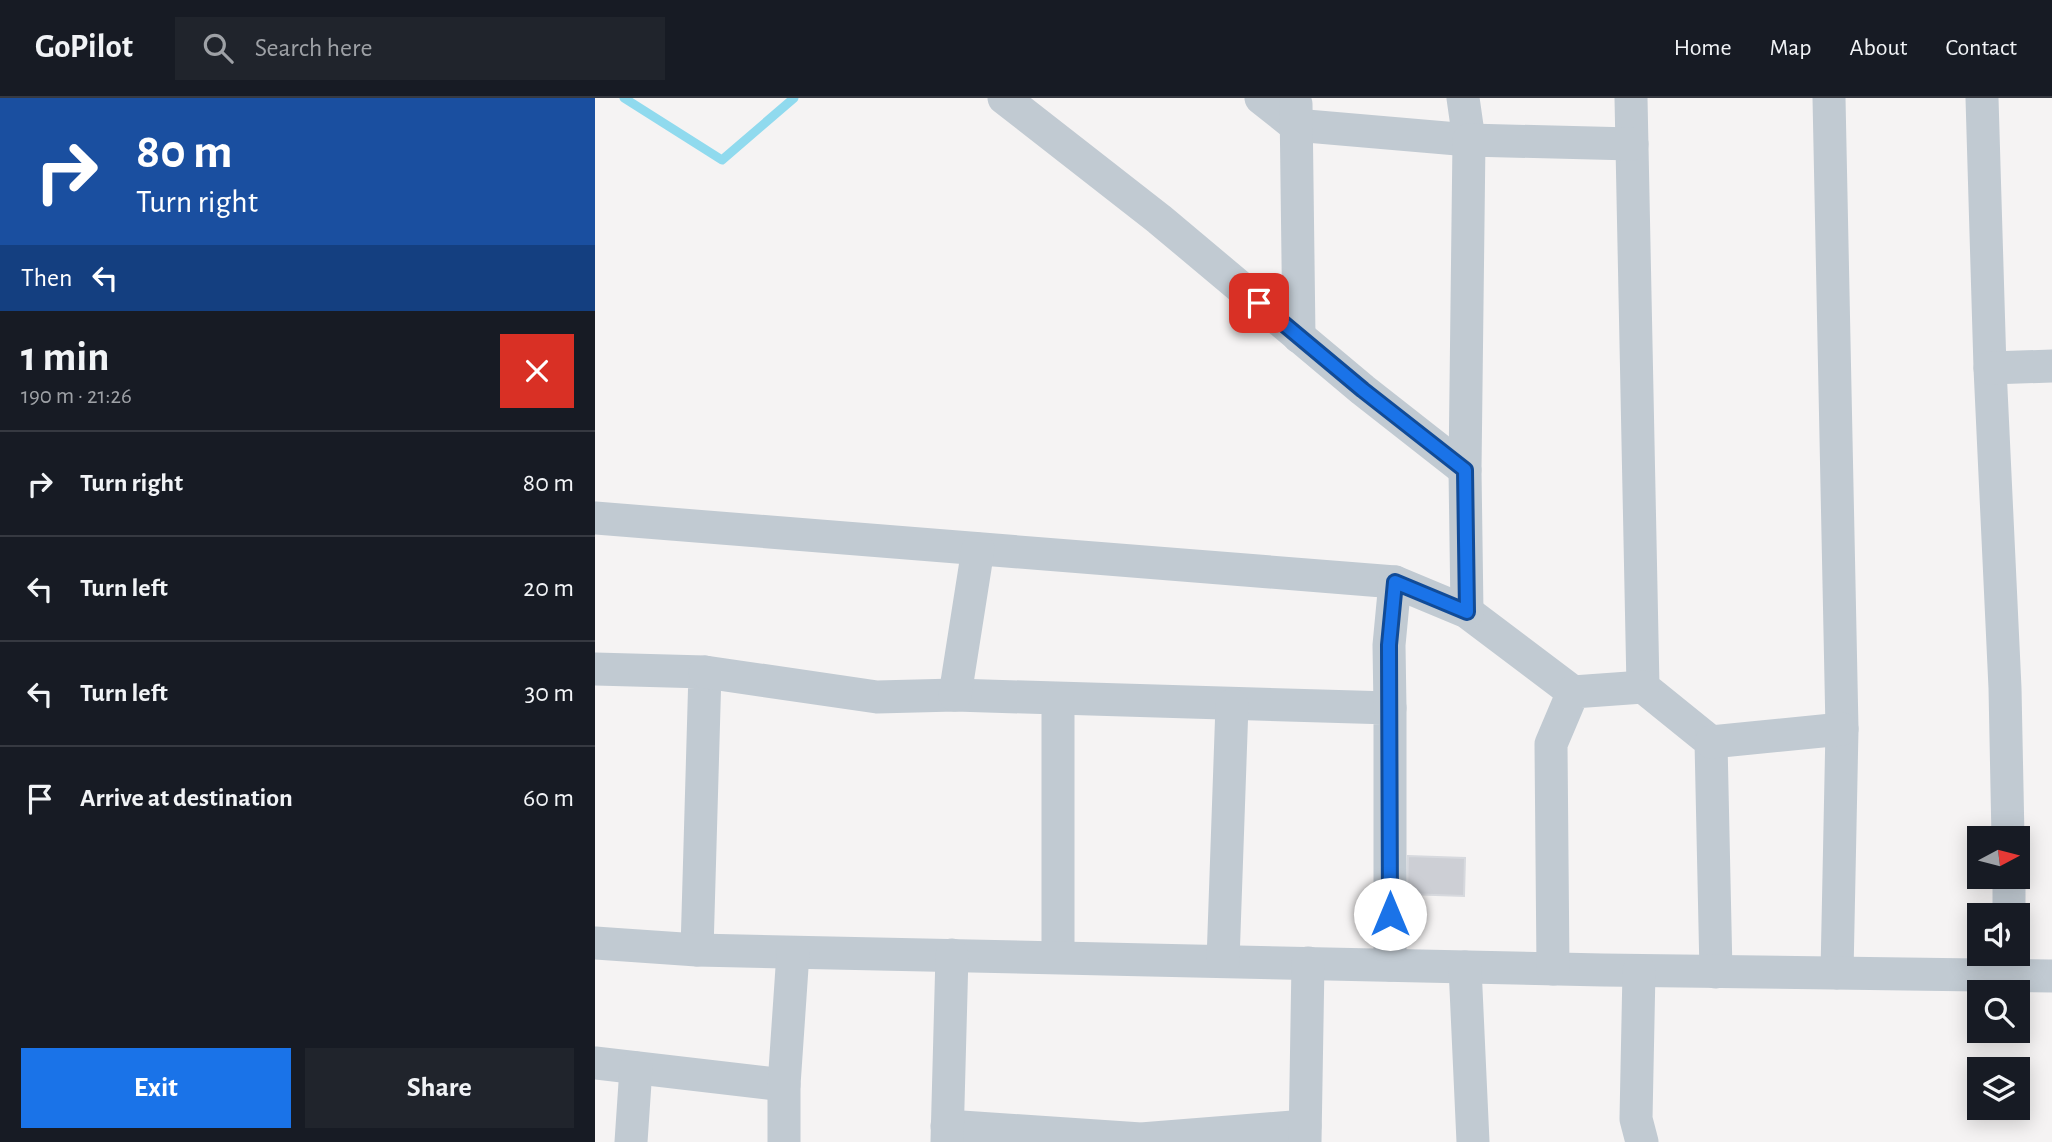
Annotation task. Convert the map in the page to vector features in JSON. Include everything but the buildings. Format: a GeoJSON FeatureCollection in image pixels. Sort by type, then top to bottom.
{"type":"FeatureCollection","features":[{"type":"Feature","properties":{"kind":"street"},"geometry":{"type":"LineString","coordinates":[[1004,98],[1159,219],[1299,337],[1465,470]]}},
{"type":"Feature","properties":{"kind":"street"},"geometry":{"type":"LineString","coordinates":[[1261,98],[1296,112],[1469,140],[1632,144]]}},
{"type":"Feature","properties":{"kind":"street"},"geometry":{"type":"LineString","coordinates":[[1463,98],[1469,140],[1465,470],[1467,612]]}},
{"type":"Feature","properties":{"kind":"street"},"geometry":{"type":"LineString","coordinates":[[1631,98],[1643,687]]}},
{"type":"Feature","properties":{"kind":"street"},"geometry":{"type":"LineString","coordinates":[[1829,98],[1842,729],[1837,973]]}},
{"type":"Feature","properties":{"kind":"street"},"geometry":{"type":"LineString","coordinates":[[1982,98],[1990,368],[2005,688],[2008,826]]}},
{"type":"Feature","properties":{"kind":"street"},"geometry":{"type":"LineString","coordinates":[[1296,112],[1299,337]]}},
{"type":"Feature","properties":{"kind":"street"},"geometry":{"type":"LineString","coordinates":[[1990,368],[2052,366]]}},
{"type":"Feature","properties":{"kind":"street"},"geometry":{"type":"LineString","coordinates":[[595,518],[1395,582],[1467,612],[1573,692],[1643,687],[1711,742],[1842,729]]}},
{"type":"Feature","properties":{"kind":"street"},"geometry":{"type":"LineString","coordinates":[[955,695],[978,549]]}},
{"type":"Feature","properties":{"kind":"street"},"geometry":{"type":"LineString","coordinates":[[1390,965],[1389,645],[1395,582]]}},
{"type":"Feature","properties":{"kind":"street"},"geometry":{"type":"LineString","coordinates":[[595,669],[705,672],[877,697],[955,695],[1390,708]]}},
{"type":"Feature","properties":{"kind":"street"},"geometry":{"type":"LineString","coordinates":[[697,950],[705,672]]}},
{"type":"Feature","properties":{"kind":"street"},"geometry":{"type":"LineString","coordinates":[[1553,969],[1551,744],[1573,692]]}},
{"type":"Feature","properties":{"kind":"street"},"geometry":{"type":"LineString","coordinates":[[1058,700],[1058,957]]}},
{"type":"Feature","properties":{"kind":"street"},"geometry":{"type":"LineString","coordinates":[[1223,961],[1232,705]]}},
{"type":"Feature","properties":{"kind":"street"},"geometry":{"type":"LineString","coordinates":[[1711,742],[1716,972]]}},
{"type":"Feature","properties":{"kind":"street"},"geometry":{"type":"LineString","coordinates":[[595,943],[793,953],[1639,971],[1837,973],[1988,966]]}},
{"type":"Feature","properties":{"kind":"street"},"geometry":{"type":"LineString","coordinates":[[783,1142],[793,953]]}},
{"type":"Feature","properties":{"kind":"street"},"geometry":{"type":"LineString","coordinates":[[952,956],[947,1134],[1141,1139],[1305,1134],[1308,963]]}},
{"type":"Feature","properties":{"kind":"street"},"geometry":{"type":"LineString","coordinates":[[2014,966],[2052,976]]}},
{"type":"Feature","properties":{"kind":"street"},"geometry":{"type":"LineString","coordinates":[[1465,967],[1473,1142]]}},
{"type":"Feature","properties":{"kind":"street"},"geometry":{"type":"LineString","coordinates":[[1639,971],[1636,1119],[1642,1142]]}},
{"type":"Feature","properties":{"kind":"street"},"geometry":{"type":"LineString","coordinates":[[595,1063],[784,1085]]}},
{"type":"Feature","properties":{"kind":"street"},"geometry":{"type":"LineString","coordinates":[[631,1142],[636,1068]]}},
{"type":"Feature","properties":{"kind":"waterway"},"geometry":{"type":"LineString","coordinates":[[624,98],[722,160],[794,98]]}},
{"type":"Feature","properties":{"kind":"route"},"geometry":{"type":"LineString","coordinates":[[1259,303],[1465,470],[1467,612],[1395,582],[1389,645],[1390,914]]}}]}
